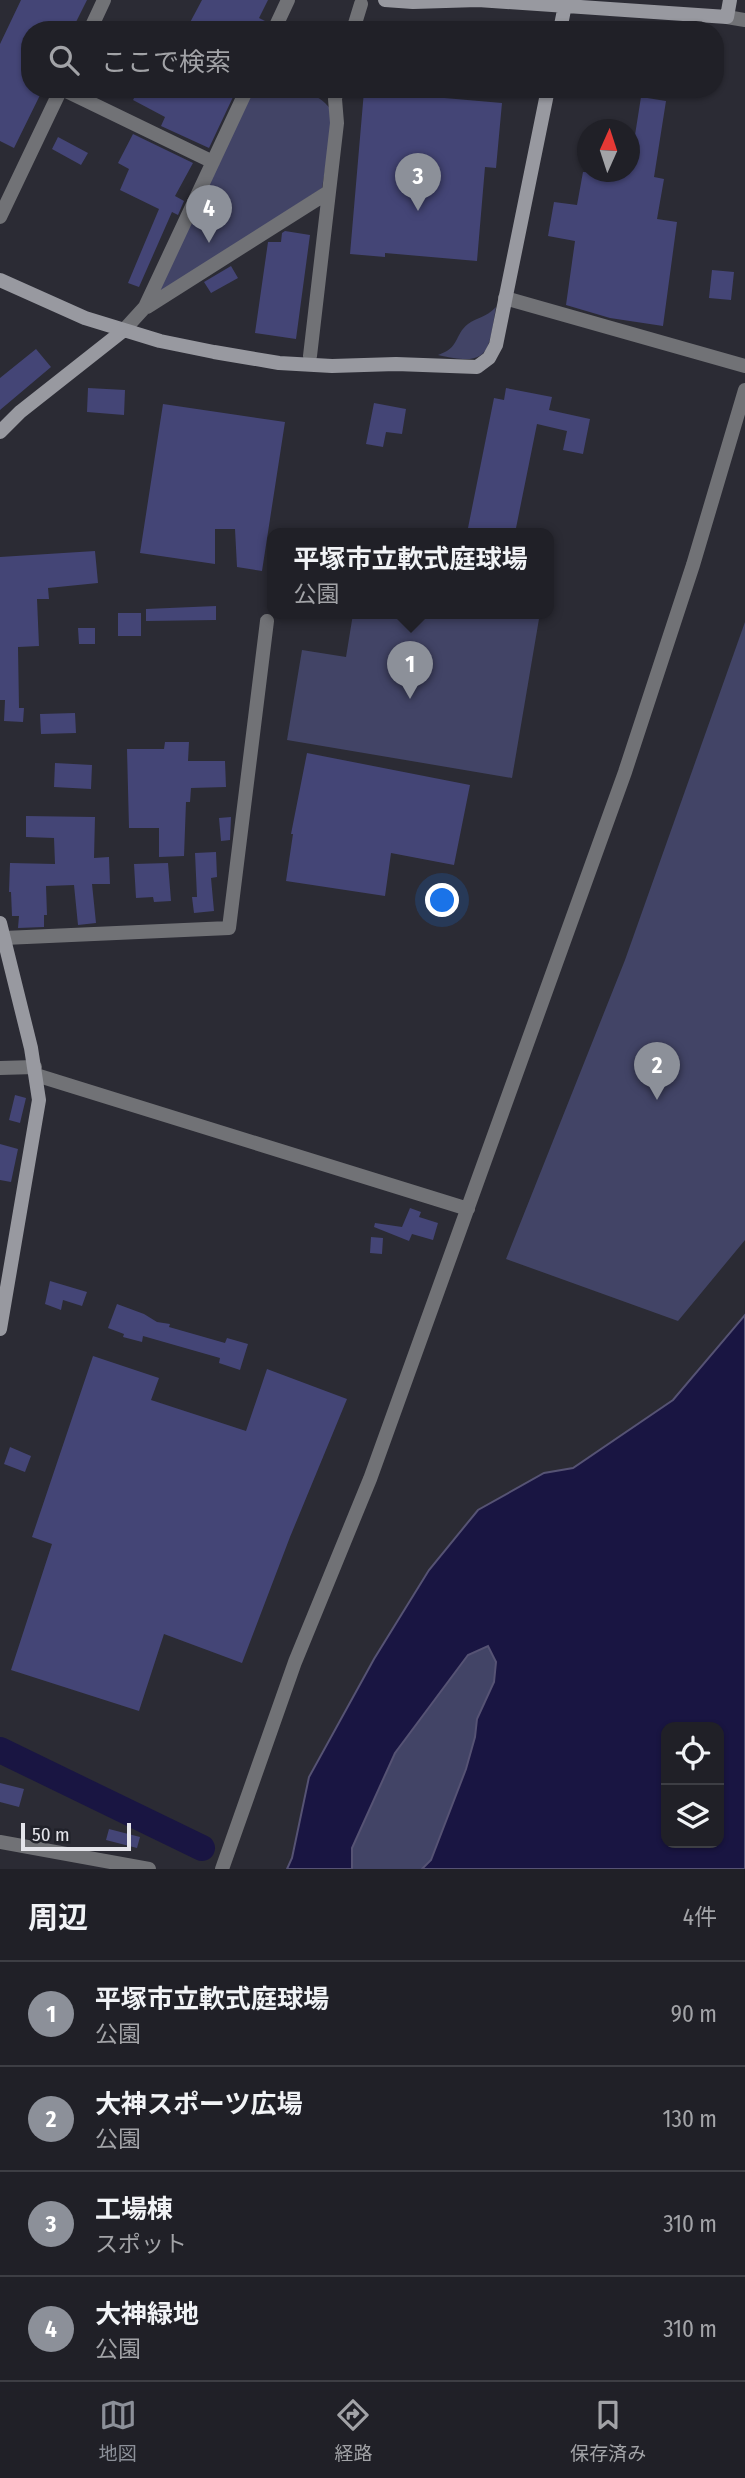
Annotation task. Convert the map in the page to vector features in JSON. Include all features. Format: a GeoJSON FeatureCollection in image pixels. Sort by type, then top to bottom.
{"type":"FeatureCollection","features":[{"type":"Feature","properties":{"kind":"street"},"geometry":{"type":"LineString","coordinates":[[94,21],[104,0]]}},
{"type":"Feature","properties":{"kind":"street"},"geometry":{"type":"LineString","coordinates":[[278,21],[288,0]]}},
{"type":"Feature","properties":{"kind":"street"},"geometry":{"type":"LineString","coordinates":[[385,0],[478,0],[745,20]]}},
{"type":"Feature","properties":{"kind":"street"},"geometry":{"type":"LineString","coordinates":[[727,17],[730,0]]}},
{"type":"Feature","properties":{"kind":"street"},"geometry":{"type":"LineString","coordinates":[[355,21],[360,4]]}},
{"type":"Feature","properties":{"kind":"street"},"geometry":{"type":"LineString","coordinates":[[562,21],[565,5]]}},
{"type":"Feature","properties":{"kind":"street"},"geometry":{"type":"LineString","coordinates":[[0,218],[58,98]]}},
{"type":"Feature","properties":{"kind":"street"},"geometry":{"type":"LineString","coordinates":[[81,98],[213,162]]}},
{"type":"Feature","properties":{"kind":"street"},"geometry":{"type":"LineString","coordinates":[[149,305],[243,98]]}},
{"type":"Feature","properties":{"kind":"street"},"geometry":{"type":"LineString","coordinates":[[310,356],[337,123],[335,98]]}},
{"type":"Feature","properties":{"kind":"street"},"geometry":{"type":"LineString","coordinates":[[0,280],[85,318],[160,341],[279,363],[332,366],[396,363],[477,367],[489,358],[496,345],[546,98]]}},
{"type":"Feature","properties":{"kind":"street"},"geometry":{"type":"LineString","coordinates":[[0,432],[29,404],[124,330],[149,305],[327,193]]}},
{"type":"Feature","properties":{"kind":"street"},"geometry":{"type":"LineString","coordinates":[[505,298],[745,366]]}},
{"type":"Feature","properties":{"kind":"street"},"geometry":{"type":"LineString","coordinates":[[222,1869],[295,1661],[366,1490],[660,670],[745,390]]}},
{"type":"Feature","properties":{"kind":"street"},"geometry":{"type":"LineString","coordinates":[[2,938],[229,928],[267,621]]}},
{"type":"Feature","properties":{"kind":"street"},"geometry":{"type":"LineString","coordinates":[[0,923],[35,1071],[38,1100],[0,1329]]}},
{"type":"Feature","properties":{"kind":"street"},"geometry":{"type":"LineString","coordinates":[[0,1068],[35,1071],[468,1209]]}},
{"type":"Feature","properties":{"kind":"street"},"geometry":{"type":"LineString","coordinates":[[0,1842],[147,1869]]}},
{"type":"Feature","properties":{"kind":"shaded area"},"geometry":{"type":"Polygon","coordinates":[[[250,98],[319,98],[334,114],[322,188],[155,298],[250,98]]]}},
{"type":"Feature","properties":{"kind":"shaded area"},"geometry":{"type":"Polygon","coordinates":[[[496,307],[491,336],[484,353],[468,359],[438,355],[450,349],[468,324],[496,307]]]}},
{"type":"Feature","properties":{"kind":"shaded area"},"geometry":{"type":"Polygon","coordinates":[[[352,619],[539,619],[512,778],[287,740],[302,650],[346,657],[352,619]]]}},
{"type":"Feature","properties":{"kind":"shaded area"},"geometry":{"type":"Polygon","coordinates":[[[745,622],[745,1240],[678,1321],[506,1259],[625,960],[745,622]]]}},
{"type":"Feature","properties":{"kind":"shaded area"},"geometry":{"type":"Polygon","coordinates":[[[745,1315],[745,1869],[422,1869],[431,1860],[466,1769],[477,1719],[494,1682],[496,1662],[488,1646],[468,1655],[395,1753],[352,1848],[352,1869],[287,1869],[292,1858],[309,1777],[374,1659],[429,1570],[478,1510],[544,1473],[573,1468],[673,1400],[745,1315]]]}},
{"type":"Feature","properties":{"kind":"shaded area"},"geometry":{"type":"Polygon","coordinates":[[[488,1646],[496,1662],[494,1682],[477,1719],[466,1769],[431,1860],[422,1869],[352,1869],[352,1848],[395,1753],[468,1655],[488,1646]]]}},
{"type":"Feature","properties":{"kind":"building"},"geometry":{"type":"Polygon","coordinates":[[[21,0],[87,0],[76,21],[21,21],[21,98],[39,98],[14,148],[0,141],[0,44],[21,0]]]}},
{"type":"Feature","properties":{"kind":"building"},"geometry":{"type":"Polygon","coordinates":[[[202,0],[268,0],[259,18],[265,21],[191,21],[202,0]]]}},
{"type":"Feature","properties":{"kind":"building"},"geometry":{"type":"Polygon","coordinates":[[[233,98],[209,148],[161,126],[165,117],[133,100],[233,98]]]}},
{"type":"Feature","properties":{"kind":"building"},"geometry":{"type":"Polygon","coordinates":[[[363,98],[444,98],[502,103],[496,168],[485,167],[477,261],[385,253],[385,257],[350,254],[363,98]]]}},
{"type":"Feature","properties":{"kind":"building"},"geometry":{"type":"Polygon","coordinates":[[[641,98],[666,101],[654,177],[664,179],[657,219],[677,222],[663,326],[610,318],[566,305],[575,241],[548,236],[554,202],[577,205],[581,182],[640,182],[640,119],[638,119],[641,98]]]}},
{"type":"Feature","properties":{"kind":"building"},"geometry":{"type":"Polygon","coordinates":[[[133,134],[193,163],[175,196],[184,201],[178,215],[172,212],[139,287],[128,283],[159,209],[120,190],[129,169],[118,163],[133,134]]]}},
{"type":"Feature","properties":{"kind":"building"},"geometry":{"type":"Polygon","coordinates":[[[58,137],[88,153],[81,165],[52,149],[58,137]]]}},
{"type":"Feature","properties":{"kind":"building"},"geometry":{"type":"Polygon","coordinates":[[[285,231],[310,235],[296,339],[255,333],[268,242],[281,242],[282,233],[285,231]]]}},
{"type":"Feature","properties":{"kind":"building"},"geometry":{"type":"Polygon","coordinates":[[[231,266],[238,278],[211,293],[204,282],[231,266]]]}},
{"type":"Feature","properties":{"kind":"building"},"geometry":{"type":"Polygon","coordinates":[[[712,270],[734,272],[731,300],[709,298],[712,270]]]}},
{"type":"Feature","properties":{"kind":"building"},"geometry":{"type":"Polygon","coordinates":[[[36,349],[51,367],[0,410],[0,378],[36,349]]]}},
{"type":"Feature","properties":{"kind":"building"},"geometry":{"type":"Polygon","coordinates":[[[88,388],[125,390],[124,415],[87,412],[88,388]]]}},
{"type":"Feature","properties":{"kind":"building"},"geometry":{"type":"Polygon","coordinates":[[[506,388],[552,397],[549,410],[590,419],[583,454],[563,450],[567,431],[537,424],[516,528],[468,528],[494,398],[504,400],[506,388]]]}},
{"type":"Feature","properties":{"kind":"building"},"geometry":{"type":"Polygon","coordinates":[[[374,403],[406,409],[402,434],[386,432],[383,447],[366,444],[374,403]]]}},
{"type":"Feature","properties":{"kind":"building"},"geometry":{"type":"Polygon","coordinates":[[[163,404],[285,422],[262,571],[237,567],[235,529],[215,529],[215,564],[140,553],[163,404]]]}},
{"type":"Feature","properties":{"kind":"building"},"geometry":{"type":"Polygon","coordinates":[[[95,551],[98,583],[48,588],[49,599],[37,599],[39,646],[18,647],[19,708],[24,708],[23,722],[4,721],[5,700],[0,700],[0,557],[95,551]]]}},
{"type":"Feature","properties":{"kind":"building"},"geometry":{"type":"Polygon","coordinates":[[[216,606],[216,620],[146,621],[146,609],[216,606]]]}},
{"type":"Feature","properties":{"kind":"building"},"geometry":{"type":"Polygon","coordinates":[[[118,613],[141,613],[141,636],[118,636],[118,613]]]}},
{"type":"Feature","properties":{"kind":"building"},"geometry":{"type":"Polygon","coordinates":[[[78,628],[95,628],[95,644],[79,644],[78,628]]]}},
{"type":"Feature","properties":{"kind":"building"},"geometry":{"type":"Polygon","coordinates":[[[75,713],[76,733],[41,734],[40,714],[75,713]]]}},
{"type":"Feature","properties":{"kind":"building"},"geometry":{"type":"Polygon","coordinates":[[[165,742],[189,742],[188,761],[225,761],[226,787],[191,788],[190,802],[186,802],[184,856],[159,857],[159,828],[129,828],[127,749],[164,749],[165,742]]]}},
{"type":"Feature","properties":{"kind":"building"},"geometry":{"type":"Polygon","coordinates":[[[307,753],[470,785],[454,865],[391,853],[385,896],[286,881],[291,834],[307,753]]]}},
{"type":"Feature","properties":{"kind":"building"},"geometry":{"type":"Polygon","coordinates":[[[55,763],[92,765],[91,789],[54,787],[55,763]]]}},
{"type":"Feature","properties":{"kind":"building"},"geometry":{"type":"Polygon","coordinates":[[[26,816],[95,817],[94,858],[109,857],[110,884],[92,884],[96,923],[78,925],[74,885],[46,886],[47,915],[44,915],[44,927],[18,928],[19,916],[12,916],[9,892],[10,863],[55,864],[54,838],[26,837],[26,816]]]}},
{"type":"Feature","properties":{"kind":"building"},"geometry":{"type":"Polygon","coordinates":[[[231,817],[230,840],[221,841],[219,818],[231,817]]]}},
{"type":"Feature","properties":{"kind":"building"},"geometry":{"type":"Polygon","coordinates":[[[216,852],[217,877],[211,878],[214,911],[194,913],[192,897],[197,897],[195,853],[216,852]]]}},
{"type":"Feature","properties":{"kind":"building"},"geometry":{"type":"Polygon","coordinates":[[[168,863],[171,901],[154,902],[153,897],[136,898],[134,864],[168,863]]]}},
{"type":"Feature","properties":{"kind":"building"},"geometry":{"type":"Polygon","coordinates":[[[15,1095],[26,1098],[20,1123],[9,1120],[15,1095]]]}},
{"type":"Feature","properties":{"kind":"building"},"geometry":{"type":"Polygon","coordinates":[[[0,1144],[18,1149],[11,1182],[0,1180],[0,1144]]]}},
{"type":"Feature","properties":{"kind":"building"},"geometry":{"type":"Polygon","coordinates":[[[410,1208],[421,1212],[419,1217],[438,1223],[433,1240],[412,1234],[409,1241],[374,1227],[375,1223],[402,1227],[410,1208]]]}},
{"type":"Feature","properties":{"kind":"building"},"geometry":{"type":"Polygon","coordinates":[[[371,1237],[383,1238],[382,1254],[370,1253],[371,1237]]]}},
{"type":"Feature","properties":{"kind":"building"},"geometry":{"type":"Polygon","coordinates":[[[50,1281],[87,1292],[82,1306],[63,1300],[61,1310],[45,1304],[50,1281]]]}},
{"type":"Feature","properties":{"kind":"building"},"geometry":{"type":"Polygon","coordinates":[[[117,1304],[157,1322],[170,1324],[169,1327],[225,1343],[227,1338],[248,1344],[240,1370],[219,1363],[220,1358],[143,1336],[142,1342],[123,1337],[124,1334],[108,1328],[117,1304]]]}},
{"type":"Feature","properties":{"kind":"building"},"geometry":{"type":"Polygon","coordinates":[[[93,1356],[159,1378],[151,1400],[246,1431],[267,1369],[347,1399],[242,1663],[164,1634],[139,1711],[11,1670],[52,1544],[32,1537],[93,1356]]]}},
{"type":"Feature","properties":{"kind":"building"},"geometry":{"type":"Polygon","coordinates":[[[10,1447],[31,1456],[25,1472],[4,1464],[10,1447]]]}},
{"type":"Feature","properties":{"kind":"building"},"geometry":{"type":"Polygon","coordinates":[[[0,1783],[24,1789],[19,1807],[0,1802],[0,1783]]]}},
{"type":"Feature","properties":{"kind":"building"},"geometry":{"type":"Polygon","coordinates":[[[109,1829],[140,1837],[137,1848],[106,1840],[109,1829]]]}},
{"type":"Feature","properties":{"kind":"waterway"},"geometry":{"type":"LineString","coordinates":[[0,1750],[202,1848]]}},
{"type":"Feature","properties":{"kind":"place","name":"工場棟"},"geometry":{"type":"Point","coordinates":[418,211]}},
{"type":"Feature","properties":{"kind":"place","name":"大神緑地"},"geometry":{"type":"Point","coordinates":[209,243]}},
{"type":"Feature","properties":{"kind":"place","name":"平塚市立軟式庭球場"},"geometry":{"type":"Point","coordinates":[410,699]}},
{"type":"Feature","properties":{"kind":"place","name":"大神スポーツ広場"},"geometry":{"type":"Point","coordinates":[657,1100]}}]}
